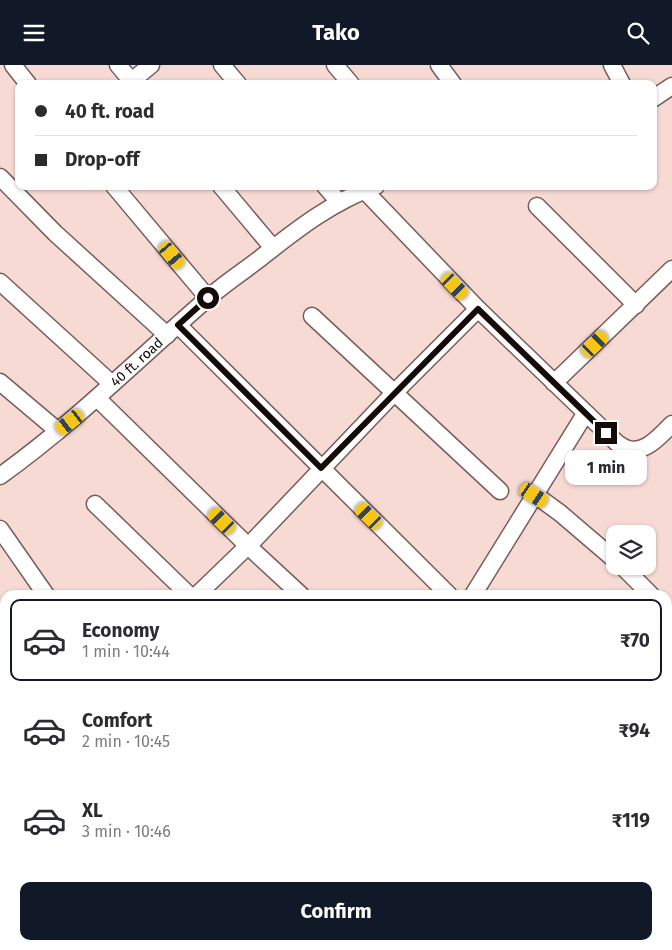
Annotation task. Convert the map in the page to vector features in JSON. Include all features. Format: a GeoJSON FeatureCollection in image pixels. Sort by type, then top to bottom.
{"type":"FeatureCollection","features":[{"type":"Feature","properties":{"kind":"street"},"geometry":{"type":"LineString","coordinates":[[13,65],[25,80]]}},
{"type":"Feature","properties":{"kind":"street"},"geometry":{"type":"LineString","coordinates":[[118,65],[129,80]]}},
{"type":"Feature","properties":{"kind":"street"},"geometry":{"type":"LineString","coordinates":[[134,80],[151,65]]}},
{"type":"Feature","properties":{"kind":"street"},"geometry":{"type":"LineString","coordinates":[[222,65],[235,80]]}},
{"type":"Feature","properties":{"kind":"street"},"geometry":{"type":"LineString","coordinates":[[335,65],[348,80]]}},
{"type":"Feature","properties":{"kind":"street"},"geometry":{"type":"LineString","coordinates":[[438,65],[450,80]]}},
{"type":"Feature","properties":{"kind":"street"},"geometry":{"type":"LineString","coordinates":[[612,65],[620,80]]}},
{"type":"Feature","properties":{"kind":"street"},"geometry":{"type":"LineString","coordinates":[[657,96],[671,88]]}},
{"type":"Feature","properties":{"kind":"street"},"geometry":{"type":"LineString","coordinates":[[0,177],[55,233],[172,330],[321,468],[444,590]]}},
{"type":"Feature","properties":{"kind":"street"},"geometry":{"type":"LineString","coordinates":[[117,190],[208,298]]}},
{"type":"Feature","properties":{"kind":"street"},"geometry":{"type":"LineString","coordinates":[[224,190],[273,248]]}},
{"type":"Feature","properties":{"kind":"street"},"geometry":{"type":"LineString","coordinates":[[328,190],[339,202]]}},
{"type":"Feature","properties":{"kind":"street","name":"40 ft. road"},"geometry":{"type":"LineString","coordinates":[[0,476],[40,447],[208,298],[301,226],[339,202],[366,190]]}},
{"type":"Feature","properties":{"kind":"street"},"geometry":{"type":"LineString","coordinates":[[372,190],[478,309],[617,443],[629,449],[642,449],[672,424]]}},
{"type":"Feature","properties":{"kind":"street"},"geometry":{"type":"LineString","coordinates":[[536,206],[636,305]]}},
{"type":"Feature","properties":{"kind":"street"},"geometry":{"type":"LineString","coordinates":[[554,383],[672,269]]}},
{"type":"Feature","properties":{"kind":"street"},"geometry":{"type":"LineString","coordinates":[[0,282],[112,384]]}},
{"type":"Feature","properties":{"kind":"street"},"geometry":{"type":"LineString","coordinates":[[202,590],[248,546],[321,468],[478,309]]}},
{"type":"Feature","properties":{"kind":"street"},"geometry":{"type":"LineString","coordinates":[[312,316],[500,491]]}},
{"type":"Feature","properties":{"kind":"street"},"geometry":{"type":"LineString","coordinates":[[0,382],[58,431]]}},
{"type":"Feature","properties":{"kind":"street"},"geometry":{"type":"LineString","coordinates":[[97,398],[296,590]]}},
{"type":"Feature","properties":{"kind":"street"},"geometry":{"type":"LineString","coordinates":[[476,590],[585,414]]}},
{"type":"Feature","properties":{"kind":"street"},"geometry":{"type":"LineString","coordinates":[[534,495],[560,513],[606,552]]}},
{"type":"Feature","properties":{"kind":"street"},"geometry":{"type":"LineString","coordinates":[[95,504],[184,590]]}},
{"type":"Feature","properties":{"kind":"street"},"geometry":{"type":"LineString","coordinates":[[0,529],[43,590]]}},
{"type":"Feature","properties":{"kind":"street"},"geometry":{"type":"LineString","coordinates":[[631,575],[646,590]]}},
{"type":"Feature","properties":{"kind":"route"},"geometry":{"type":"LineString","coordinates":[[208,298],[178,325],[321,468],[478,309],[606,433]]}}]}
